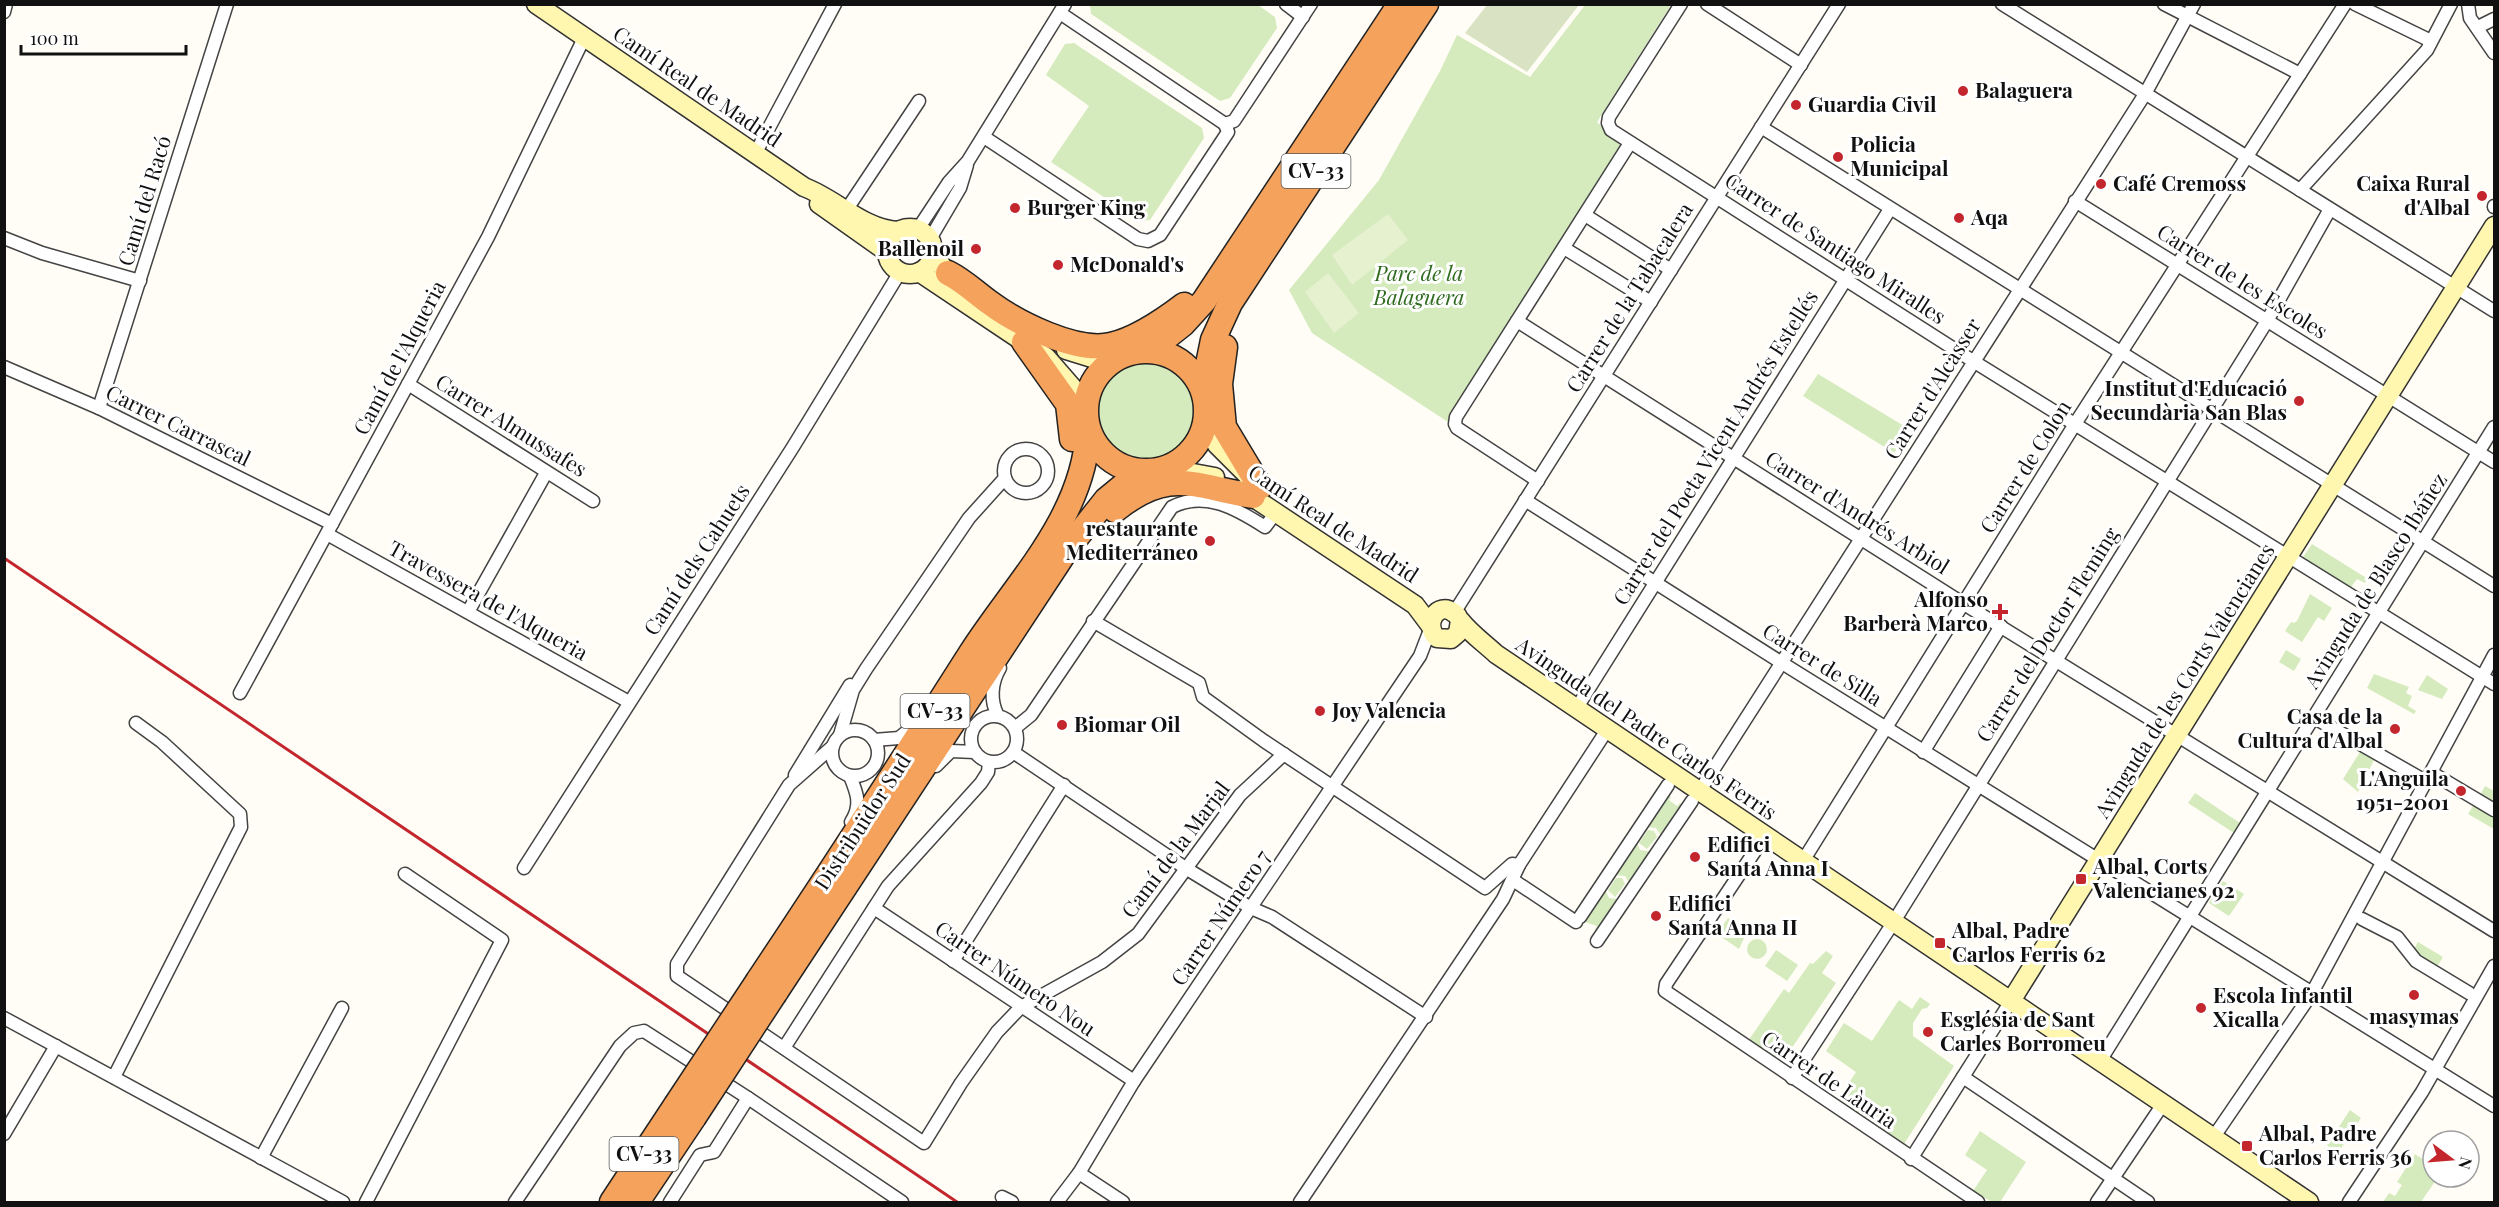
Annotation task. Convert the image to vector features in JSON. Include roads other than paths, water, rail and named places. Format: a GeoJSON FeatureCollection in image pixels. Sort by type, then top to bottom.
{"type":"FeatureCollection","features":[{"type":"Feature","properties":{"kind":"highway","name":"CV-33"},"geometry":{"type":"LineString","coordinates":[[1400,4],[1231,281],[1213,340],[1203,389],[1206,406],[1205,424],[1198,443],[1184,458],[1166,468],[1140,472],[1108,459],[1096,446],[1088,431],[1086,403],[1091,386],[1101,370],[1114,359],[1138,351],[1150,350],[1184,324],[1231,281],[1426,4]]}},
{"type":"Feature","properties":{"kind":"highway"},"geometry":{"type":"LineString","coordinates":[[948,273],[1016,319],[1056,337],[1095,346],[1110,345],[1150,328],[1231,281]]}},
{"type":"Feature","properties":{"kind":"highway"},"geometry":{"type":"LineString","coordinates":[[1231,281],[1220,407],[1229,440],[1256,492]]}},
{"type":"Feature","properties":{"kind":"highway"},"geometry":{"type":"LineString","coordinates":[[1024,342],[1061,391],[1072,418],[1073,436],[1056,547]]}},
{"type":"Feature","properties":{"kind":"highway"},"geometry":{"type":"LineString","coordinates":[[1150,350],[1167,354],[1182,362],[1194,374],[1203,389]]}},
{"type":"Feature","properties":{"kind":"highway","name":"Distribuïdor Sud"},"geometry":{"type":"LineString","coordinates":[[766,987],[843,891],[1021,619],[1056,547],[1066,513],[1080,482],[1087,455],[1088,431]]}},
{"type":"Feature","properties":{"kind":"highway","name":"Distribuïdor Sud"},"geometry":{"type":"LineString","coordinates":[[612,1203],[685,1111],[766,987],[815,895],[993,619],[1056,547],[1140,472]]}},
{"type":"Feature","properties":{"kind":"highway"},"geometry":{"type":"LineString","coordinates":[[1056,547],[1137,494],[1160,484],[1189,483],[1256,492]]}},
{"type":"Feature","properties":{"kind":"highway","name":"Distribuïdor Sud"},"geometry":{"type":"LineString","coordinates":[[638,1203],[685,1111]]}},
{"type":"Feature","properties":{"kind":"street"},"geometry":{"type":"LineString","coordinates":[[4,12],[6,4]]}},
{"type":"Feature","properties":{"kind":"street","name":"Camí del Racó"},"geometry":{"type":"LineString","coordinates":[[99,408],[227,4]]}},
{"type":"Feature","properties":{"kind":"street","name":"Camí Real de Madrid"},"geometry":{"type":"LineString","coordinates":[[536,4],[804,186],[875,227],[898,231]]}},
{"type":"Feature","properties":{"kind":"street"},"geometry":{"type":"LineString","coordinates":[[755,154],[836,4]]}},
{"type":"Feature","properties":{"kind":"street"},"geometry":{"type":"LineString","coordinates":[[1286,4],[1303,17]]}},
{"type":"Feature","properties":{"kind":"street"},"geometry":{"type":"LineString","coordinates":[[1225,124],[1234,122],[1311,4]]}},
{"type":"Feature","properties":{"kind":"street","name":"Carrer de Santiago Miralles"},"geometry":{"type":"LineString","coordinates":[[1681,4],[1609,117],[1608,123],[1611,130],[1973,362],[2494,684]]}},
{"type":"Feature","properties":{"kind":"street"},"geometry":{"type":"LineString","coordinates":[[1707,4],[1801,65]]}},
{"type":"Feature","properties":{"kind":"street","name":"Carrer de la Tabacalera"},"geometry":{"type":"LineString","coordinates":[[1452,614],[1839,4]]}},
{"type":"Feature","properties":{"kind":"street"},"geometry":{"type":"LineString","coordinates":[[2002,4],[2020,9],[2145,94],[2494,311]]}},
{"type":"Feature","properties":{"kind":"street"},"geometry":{"type":"LineString","coordinates":[[2164,4],[2300,74]]}},
{"type":"Feature","properties":{"kind":"street","name":"Carrer d'Alcàsser"},"geometry":{"type":"LineString","coordinates":[[1597,941],[1782,663],[2145,94],[2194,4]]}},
{"type":"Feature","properties":{"kind":"street","name":"Carrer de Colon"},"geometry":{"type":"LineString","coordinates":[[1803,861],[2075,424],[2345,4]]}},
{"type":"Feature","properties":{"kind":"street"},"geometry":{"type":"LineString","coordinates":[[2355,4],[2431,41]]}},
{"type":"Feature","properties":{"kind":"street"},"geometry":{"type":"LineString","coordinates":[[2300,190],[2427,50],[2451,4]]}},
{"type":"Feature","properties":{"kind":"street"},"geometry":{"type":"LineString","coordinates":[[2468,4],[2474,23],[2494,53]]}},
{"type":"Feature","properties":{"kind":"street"},"geometry":{"type":"LineString","coordinates":[[919,272],[929,263],[927,240],[960,188],[968,161],[1062,9],[1225,124],[1228,132],[1160,235],[1148,241],[1138,239],[984,137]]}},
{"type":"Feature","properties":{"kind":"street"},"geometry":{"type":"LineString","coordinates":[[2445,17],[2474,23],[2494,19]]}},
{"type":"Feature","properties":{"kind":"street","name":"Camí de l'Alqueria"},"geometry":{"type":"LineString","coordinates":[[240,693],[488,237],[585,38]]}},
{"type":"Feature","properties":{"kind":"street"},"geometry":{"type":"LineString","coordinates":[[847,209],[919,101]]}},
{"type":"Feature","properties":{"kind":"street"},"geometry":{"type":"LineString","coordinates":[[1761,128],[2212,407],[2333,486],[2494,586]]}},
{"type":"Feature","properties":{"kind":"street"},"geometry":{"type":"LineString","coordinates":[[1538,481],[1455,424],[1517,321],[1630,143]]}},
{"type":"Feature","properties":{"kind":"street","name":"Camí Real de Madrid"},"geometry":{"type":"LineString","coordinates":[[804,186],[815,201],[887,252]]}},
{"type":"Feature","properties":{"kind":"street","name":"Carrer de les Escoles"},"geometry":{"type":"LineString","coordinates":[[2075,201],[2494,462]]}},
{"type":"Feature","properties":{"kind":"street","name":"Carrer del Poeta Vicent Andrés Estellés"},"geometry":{"type":"LineString","coordinates":[[1576,709],[1890,208]]}},
{"type":"Feature","properties":{"kind":"street","name":"Carrer del Doctor Fleming"},"geometry":{"type":"LineString","coordinates":[[1792,1078],[1893,922],[2266,321],[2330,209]]}},
{"type":"Feature","properties":{"kind":"street"},"geometry":{"type":"LineString","coordinates":[[1585,215],[1671,270]]}},
{"type":"Feature","properties":{"kind":"street","name":"Avinguda de les Corts Valencianes"},"geometry":{"type":"LineString","coordinates":[[1911,1159],[2100,860],[2494,226]]}},
{"type":"Feature","properties":{"kind":"street"},"geometry":{"type":"LineString","coordinates":[[1086,403],[1058,368],[1024,342],[919,272],[900,272],[891,263],[887,252],[889,241],[898,231],[910,228],[927,240],[957,285],[981,305],[1032,335],[1082,356],[1114,359]]}},
{"type":"Feature","properties":{"kind":"street"},"geometry":{"type":"LineString","coordinates":[[4,238],[42,253],[140,282]]}},
{"type":"Feature","properties":{"kind":"street"},"geometry":{"type":"LineString","coordinates":[[1564,248],[1651,302]]}},
{"type":"Feature","properties":{"kind":"street","name":"Camí dels Cahuets"},"geometry":{"type":"LineString","coordinates":[[524,868],[794,447],[900,272]]}},
{"type":"Feature","properties":{"kind":"street","name":"Carrer d'Andrés Arbiol"},"geometry":{"type":"LineString","coordinates":[[1517,321],[1964,604],[2494,931]]}},
{"type":"Feature","properties":{"kind":"street","name":"Carrer Carrascal"},"geometry":{"type":"LineString","coordinates":[[4,367],[99,408],[330,529]]}},
{"type":"Feature","properties":{"kind":"street","name":"Carrer Almussafes"},"geometry":{"type":"LineString","coordinates":[[408,384],[593,501]]}},
{"type":"Feature","properties":{"kind":"street","name":"Camí Real de Madrid"},"geometry":{"type":"LineString","coordinates":[[1205,424],[1217,446],[1230,462],[1256,492],[1277,511],[1415,605],[1438,633]]}},
{"type":"Feature","properties":{"kind":"street","name":"Avinguda de Blasco Ibáñez"},"geometry":{"type":"LineString","coordinates":[[2100,1061],[2494,427]]}},
{"type":"Feature","properties":{"kind":"street","name":"Camí Real de Madrid"},"geometry":{"type":"LineString","coordinates":[[1166,468],[1217,478],[1256,492],[1452,614]]}},
{"type":"Feature","properties":{"kind":"street"},"geometry":{"type":"LineString","coordinates":[[468,612],[546,473]]}},
{"type":"Feature","properties":{"kind":"street"},"geometry":{"type":"LineString","coordinates":[[789,784],[832,747],[840,735],[853,690],[866,669],[969,518],[1005,478]]}},
{"type":"Feature","properties":{"kind":"street","name":"Carrer de Silla"},"geometry":{"type":"LineString","coordinates":[[1526,500],[1923,752],[2494,1106]]}},
{"type":"Feature","properties":{"kind":"street"},"geometry":{"type":"LineString","coordinates":[[1015,728],[1031,714],[1172,507],[1181,502],[1207,501],[1232,506],[1265,527],[1277,511]]}},
{"type":"Feature","properties":{"kind":"street","name":"Travessera de l'Alqueria"},"geometry":{"type":"LineString","coordinates":[[330,529],[468,612],[630,702]]}},
{"type":"Feature","properties":{"kind":"street"},"geometry":{"type":"LineString","coordinates":[[1452,614],[1458,633],[1438,633],[1432,616],[1452,614]]}},
{"type":"Feature","properties":{"kind":"street","name":"Avinguda del Padre Carlos Ferris"},"geometry":{"type":"LineString","coordinates":[[1452,614],[1496,654],[1607,730],[1695,796],[1765,836],[1803,861],[2309,1203]]}},
{"type":"Feature","properties":{"kind":"street"},"geometry":{"type":"LineString","coordinates":[[874,740],[899,738],[915,725],[980,631],[993,619]]}},
{"type":"Feature","properties":{"kind":"street"},"geometry":{"type":"LineString","coordinates":[[998,716],[993,698],[993,684],[1016,640],[1021,619]]}},
{"type":"Feature","properties":{"kind":"street"},"geometry":{"type":"LineString","coordinates":[[1093,621],[1199,683],[1203,697],[1485,888],[1512,864],[1519,865]]}},
{"type":"Feature","properties":{"kind":"street"},"geometry":{"type":"LineString","coordinates":[[1923,752],[2001,626]]}},
{"type":"Feature","properties":{"kind":"street","name":"Avinguda del Padre Carlos Ferris"},"geometry":{"type":"LineString","coordinates":[[1438,633],[1496,654]]}},
{"type":"Feature","properties":{"kind":"street","name":"Carrer Número 7"},"geometry":{"type":"LineString","coordinates":[[1056,1203],[1079,1173],[1134,1081],[1420,656],[1438,633]]}},
{"type":"Feature","properties":{"kind":"street"},"geometry":{"type":"LineString","coordinates":[[2213,1138],[2312,993],[2494,656]]}},
{"type":"Feature","properties":{"kind":"street"},"geometry":{"type":"LineString","coordinates":[[866,669],[853,680],[676,964],[678,976],[683,980],[784,1048],[888,886],[981,783],[988,772],[989,762]]}},
{"type":"Feature","properties":{"kind":"street"},"geometry":{"type":"LineString","coordinates":[[832,747],[835,766],[850,776],[864,775],[874,766],[878,753],[874,740],[861,730],[849,702]]}},
{"type":"Feature","properties":{"kind":"street"},"geometry":{"type":"LineString","coordinates":[[843,891],[865,870],[942,757],[951,751],[960,750],[975,752],[989,762],[1003,760],[1013,752],[1017,740],[1015,728],[1011,722],[998,716],[983,718],[973,730],[972,745],[975,752]]}},
{"type":"Feature","properties":{"kind":"street"},"geometry":{"type":"LineString","coordinates":[[2320,721],[2420,778]]}},
{"type":"Feature","properties":{"kind":"street"},"geometry":{"type":"LineString","coordinates":[[114,1077],[241,827],[240,814],[162,742],[136,723]]}},
{"type":"Feature","properties":{"kind":"street"},"geometry":{"type":"LineString","coordinates":[[840,735],[847,731],[861,730]]}},
{"type":"Feature","properties":{"kind":"street"},"geometry":{"type":"LineString","coordinates":[[1300,1203],[1426,1017],[1513,880],[1519,865],[1607,730]]}},
{"type":"Feature","properties":{"kind":"street"},"geometry":{"type":"LineString","coordinates":[[1013,752],[1187,868],[1251,908],[1272,917],[1426,1017]]}},
{"type":"Feature","properties":{"kind":"street","name":"Camí de la Marjal"},"geometry":{"type":"LineString","coordinates":[[784,1048],[924,1143],[997,1032],[1021,1007],[1102,962],[1138,934],[1240,795],[1284,754]]}},
{"type":"Feature","properties":{"kind":"street"},"geometry":{"type":"LineString","coordinates":[[808,769],[835,766]]}},
{"type":"Feature","properties":{"kind":"street"},"geometry":{"type":"LineString","coordinates":[[815,895],[859,805],[850,776]]}},
{"type":"Feature","properties":{"kind":"street"},"geometry":{"type":"LineString","coordinates":[[2437,776],[2494,810]]}},
{"type":"Feature","properties":{"kind":"street"},"geometry":{"type":"LineString","coordinates":[[953,961],[1064,785]]}},
{"type":"Feature","properties":{"kind":"street"},"geometry":{"type":"LineString","coordinates":[[1513,880],[1578,920],[1668,785]]}},
{"type":"Feature","properties":{"kind":"street","name":"Carrer de Làuria"},"geometry":{"type":"LineString","coordinates":[[1765,836],[1666,985],[1665,991],[1978,1203]]}},
{"type":"Feature","properties":{"kind":"street"},"geometry":{"type":"LineString","coordinates":[[366,1203],[502,940],[405,874]]}},
{"type":"Feature","properties":{"kind":"street","name":"Carrer Número Nou"},"geometry":{"type":"LineString","coordinates":[[873,908],[1134,1081]]}},
{"type":"Feature","properties":{"kind":"street"},"geometry":{"type":"LineString","coordinates":[[2362,919],[2397,937],[2416,961],[2469,993]]}},
{"type":"Feature","properties":{"kind":"street"},"geometry":{"type":"LineString","coordinates":[[2349,1203],[2435,1070],[2494,966]]}},
{"type":"Feature","properties":{"kind":"street"},"geometry":{"type":"LineString","coordinates":[[261,1158],[342,1008]]}},
{"type":"Feature","properties":{"kind":"street"},"geometry":{"type":"LineString","coordinates":[[4,1018],[343,1203]]}},
{"type":"Feature","properties":{"kind":"street"},"geometry":{"type":"LineString","coordinates":[[515,1203],[620,1046],[634,1033],[644,1031],[748,1098],[902,1203]]}},
{"type":"Feature","properties":{"kind":"street"},"geometry":{"type":"LineString","coordinates":[[4,1134],[56,1046]]}},
{"type":"Feature","properties":{"kind":"street"},"geometry":{"type":"LineString","coordinates":[[1963,1077],[2148,1203]]}},
{"type":"Feature","properties":{"kind":"street"},"geometry":{"type":"LineString","coordinates":[[670,1203],[700,1155],[714,1152],[748,1098]]}},
{"type":"Feature","properties":{"kind":"street"},"geometry":{"type":"LineString","coordinates":[[2097,1203],[2163,1104]]}},
{"type":"Feature","properties":{"kind":"street"},"geometry":{"type":"LineString","coordinates":[[1079,1173],[1123,1203]]}},
{"type":"Feature","properties":{"kind":"railway"},"geometry":{"type":"LineString","coordinates":[[4,558],[957,1202]]}},
{"type":"Feature","properties":{"kind":"place","name":"Balaguera"},"geometry":{"type":"Point","coordinates":[1963,91]}},
{"type":"Feature","properties":{"kind":"place","name":"Guardia Civil"},"geometry":{"type":"Point","coordinates":[1796,105]}},
{"type":"Feature","properties":{"kind":"place","name":"Policia Municipal"},"geometry":{"type":"Point","coordinates":[1838,157]}},
{"type":"Feature","properties":{"kind":"place","name":"Café Cremoss"},"geometry":{"type":"Point","coordinates":[2101,184]}},
{"type":"Feature","properties":{"kind":"place","name":"Caixa Rural d'Albal"},"geometry":{"type":"Point","coordinates":[2482,196]}},
{"type":"Feature","properties":{"kind":"place","name":"Burger King"},"geometry":{"type":"Point","coordinates":[1015,208]}},
{"type":"Feature","properties":{"kind":"place","name":"Aqa"},"geometry":{"type":"Point","coordinates":[1959,218]}},
{"type":"Feature","properties":{"kind":"place","name":"Ballenoil"},"geometry":{"type":"Point","coordinates":[976,249]}},
{"type":"Feature","properties":{"kind":"place","name":"McDonald's"},"geometry":{"type":"Point","coordinates":[1058,265]}},
{"type":"Feature","properties":{"kind":"place","name":"Institut d'Educació Secundària San Blas"},"geometry":{"type":"Point","coordinates":[2299,401]}},
{"type":"Feature","properties":{"kind":"place","name":"restaurante Mediterráneo"},"geometry":{"type":"Point","coordinates":[1210,541]}},
{"type":"Feature","properties":{"kind":"place","name":"Alfonso Barberà Marco"},"geometry":{"type":"Point","coordinates":[2000,612]}},
{"type":"Feature","properties":{"kind":"place","name":"Joy Valencia"},"geometry":{"type":"Point","coordinates":[1320,711]}},
{"type":"Feature","properties":{"kind":"place","name":"Biomar Oil"},"geometry":{"type":"Point","coordinates":[1062,725]}},
{"type":"Feature","properties":{"kind":"place","name":"Casa de la Cultura d'Albal"},"geometry":{"type":"Point","coordinates":[2395,729]}},
{"type":"Feature","properties":{"kind":"place","name":"L'Anguila 1951-2001"},"geometry":{"type":"Point","coordinates":[2461,791]}},
{"type":"Feature","properties":{"kind":"place","name":"Edifici Santa Anna I"},"geometry":{"type":"Point","coordinates":[1695,857]}},
{"type":"Feature","properties":{"kind":"place","name":"Albal, Corts Valencianes 92"},"geometry":{"type":"Point","coordinates":[2081,879]}},
{"type":"Feature","properties":{"kind":"place","name":"Edifici Santa Anna II"},"geometry":{"type":"Point","coordinates":[1656,916]}},
{"type":"Feature","properties":{"kind":"place","name":"Albal, Padre Carlos Ferris 62"},"geometry":{"type":"Point","coordinates":[1940,943]}},
{"type":"Feature","properties":{"kind":"place","name":"masymas"},"geometry":{"type":"Point","coordinates":[2414,995]}},
{"type":"Feature","properties":{"kind":"place","name":"Escola Infantil Xicalla"},"geometry":{"type":"Point","coordinates":[2201,1008]}},
{"type":"Feature","properties":{"kind":"place","name":"Església de Sant Carles Borromeu"},"geometry":{"type":"Point","coordinates":[1928,1032]}},
{"type":"Feature","properties":{"kind":"place","name":"Albal, Padre Carlos Ferris 36"},"geometry":{"type":"Point","coordinates":[2247,1146]}},
{"type":"Feature","properties":{"kind":"park label","name":"Parc de la Balaguera"},"geometry":{"type":"Point","coordinates":[1419,286]}}]}
